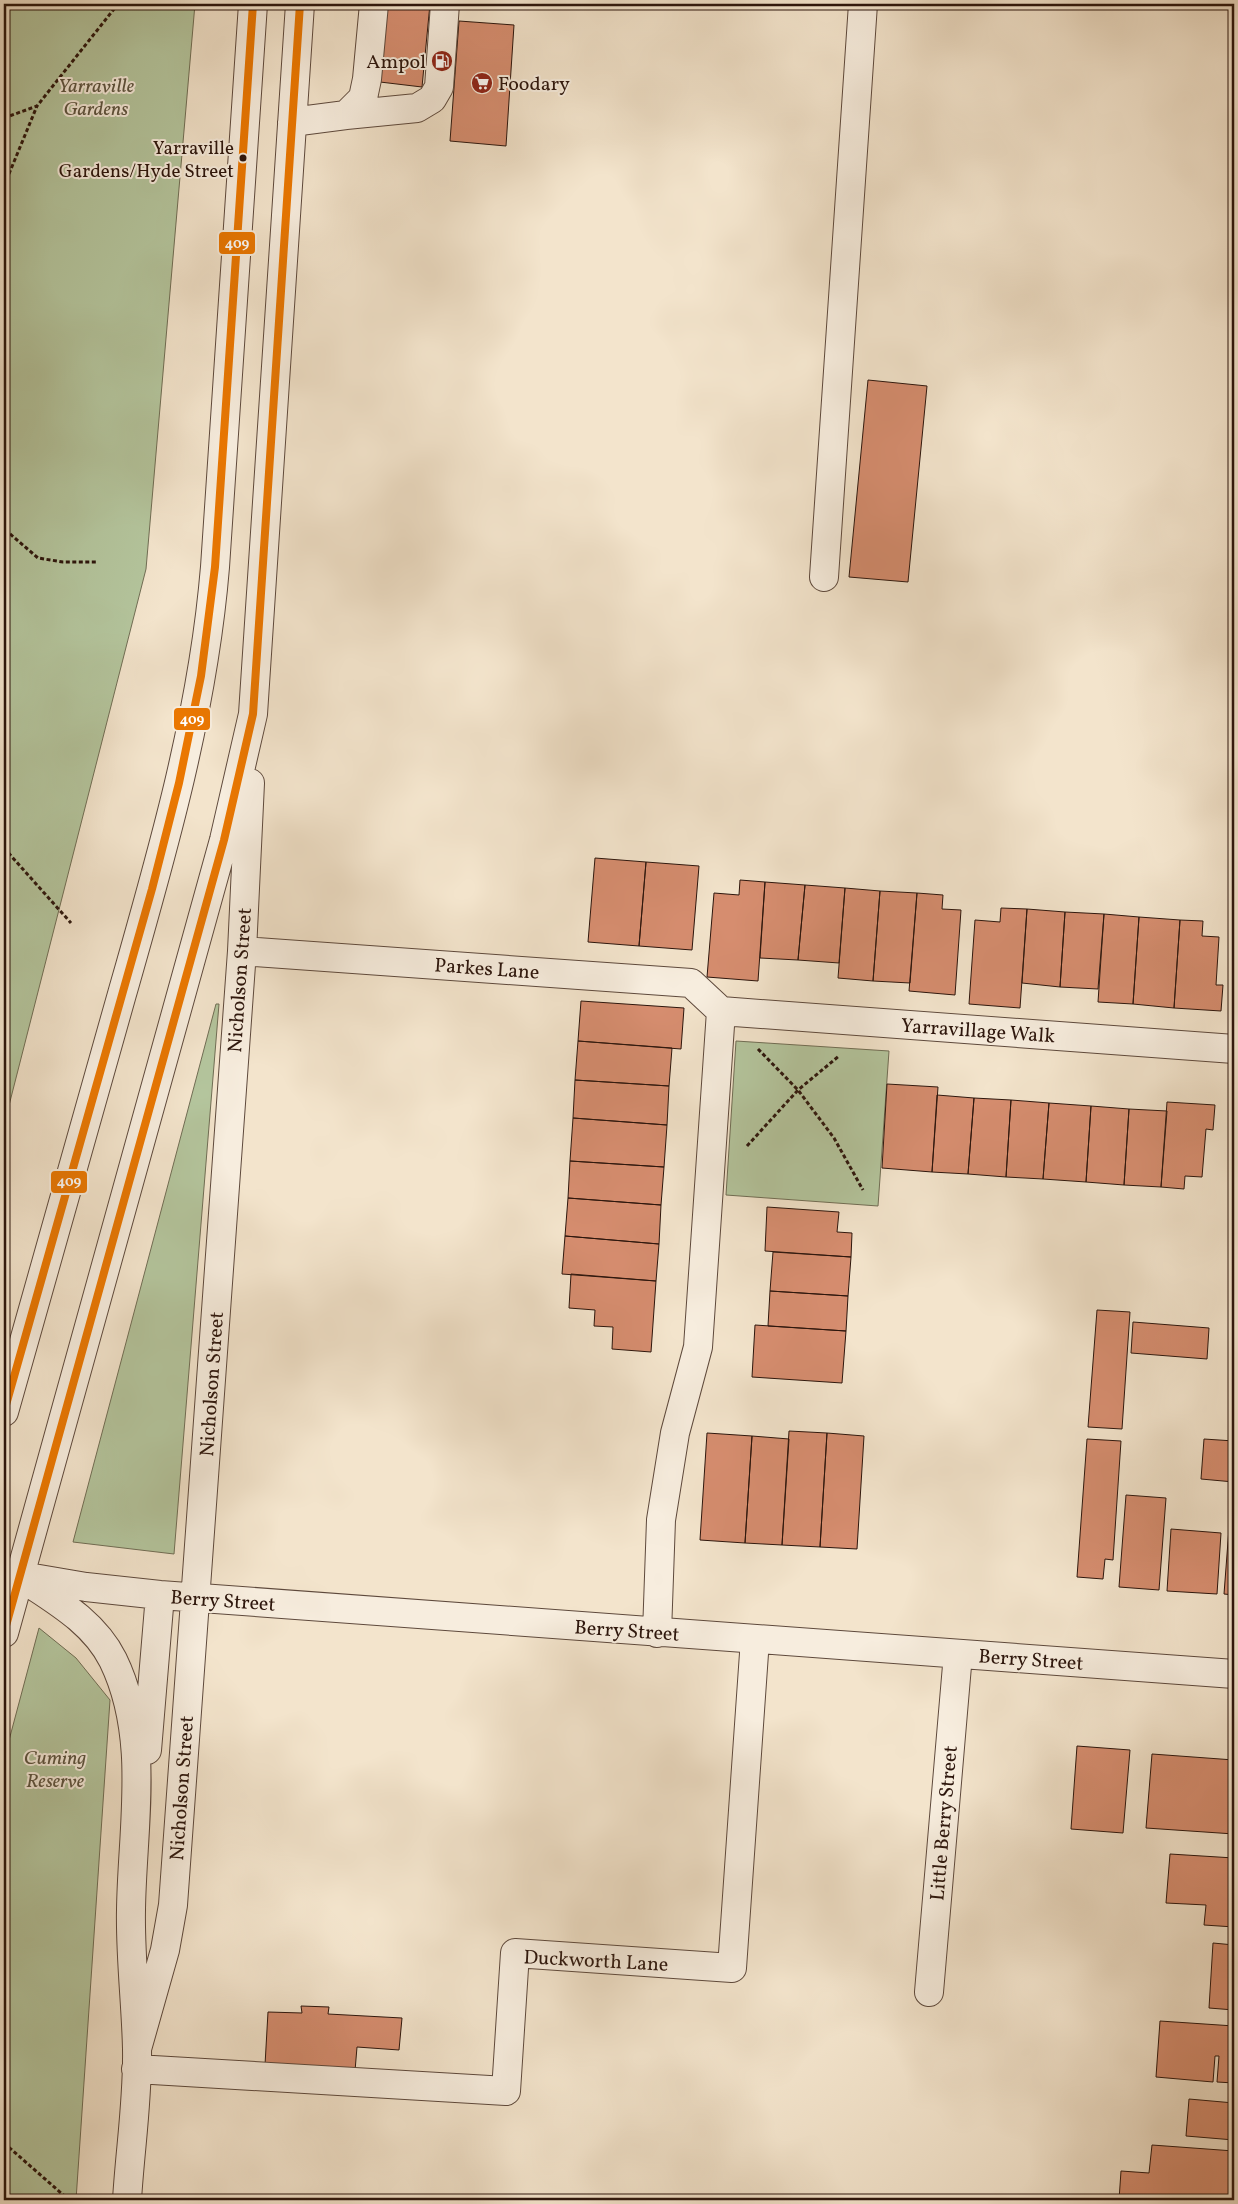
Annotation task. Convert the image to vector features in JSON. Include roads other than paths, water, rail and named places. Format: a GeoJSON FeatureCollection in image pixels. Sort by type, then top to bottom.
{"type":"FeatureCollection","features":[{"type":"Feature","properties":{"kind":"street"},"geometry":{"type":"LineString","coordinates":[[4,1412],[168,828],[200,685],[210,623],[215,567],[253,4]]}},
{"type":"Feature","properties":{"kind":"street"},"geometry":{"type":"LineString","coordinates":[[4,1633],[12,1575],[224,840],[253,714],[300,4]]}},
{"type":"Feature","properties":{"kind":"street"},"geometry":{"type":"LineString","coordinates":[[346,115],[363,98],[374,4]]}},
{"type":"Feature","properties":{"kind":"street"},"geometry":{"type":"LineString","coordinates":[[292,122],[417,108],[432,99],[439,87],[445,4]]}},
{"type":"Feature","properties":{"kind":"street"},"geometry":{"type":"LineString","coordinates":[[824,577],[863,4]]}},
{"type":"Feature","properties":{"kind":"street","name":"Nicholson Street"},"geometry":{"type":"LineString","coordinates":[[137,2059],[173,1905],[242,951],[253,714]]}},
{"type":"Feature","properties":{"kind":"street","name":"Parkes Lane"},"geometry":{"type":"LineString","coordinates":[[242,951],[691,982],[721,1011]]}},
{"type":"Feature","properties":{"kind":"street"},"geometry":{"type":"LineString","coordinates":[[657,1633],[660,1520],[675,1433],[698,1347],[721,1011]]}},
{"type":"Feature","properties":{"kind":"street","name":"Yarravillage Walk"},"geometry":{"type":"LineString","coordinates":[[721,1011],[1234,1049]]}},
{"type":"Feature","properties":{"kind":"street","name":"Nicholson Street"},"geometry":{"type":"LineString","coordinates":[[12,1575],[78,1616],[102,1642],[117,1668],[129,1708],[137,1779],[131,1935],[137,2059],[127,2200]]}},
{"type":"Feature","properties":{"kind":"street","name":"Berry Street"},"geometry":{"type":"LineString","coordinates":[[12,1575],[196,1598],[1234,1674]]}},
{"type":"Feature","properties":{"kind":"street"},"geometry":{"type":"LineString","coordinates":[[135,1849],[146,1758],[160,1595]]}},
{"type":"Feature","properties":{"kind":"street","name":"Duckworth Lane"},"geometry":{"type":"LineString","coordinates":[[137,2059],[506,2091],[515,1953],[732,1968],[755,1639]]}},
{"type":"Feature","properties":{"kind":"street","name":"Little Berry Street"},"geometry":{"type":"LineString","coordinates":[[928,1992],[958,1654]]}},
{"type":"Feature","properties":{"kind":"place","name":"Ampol"},"geometry":{"type":"Point","coordinates":[442,61]}},
{"type":"Feature","properties":{"kind":"place","name":"Foodary"},"geometry":{"type":"Point","coordinates":[482,83]}},
{"type":"Feature","properties":{"kind":"place","name":"Yarraville Gardens/Hyde Street"},"geometry":{"type":"Point","coordinates":[243,158]}},
{"type":"Feature","properties":{"kind":"park label","name":"Yarraville Gardens"},"geometry":{"type":"Point","coordinates":[96,96]}},
{"type":"Feature","properties":{"kind":"park label","name":"Cuming Reserve"},"geometry":{"type":"Point","coordinates":[55,1768]}}]}
